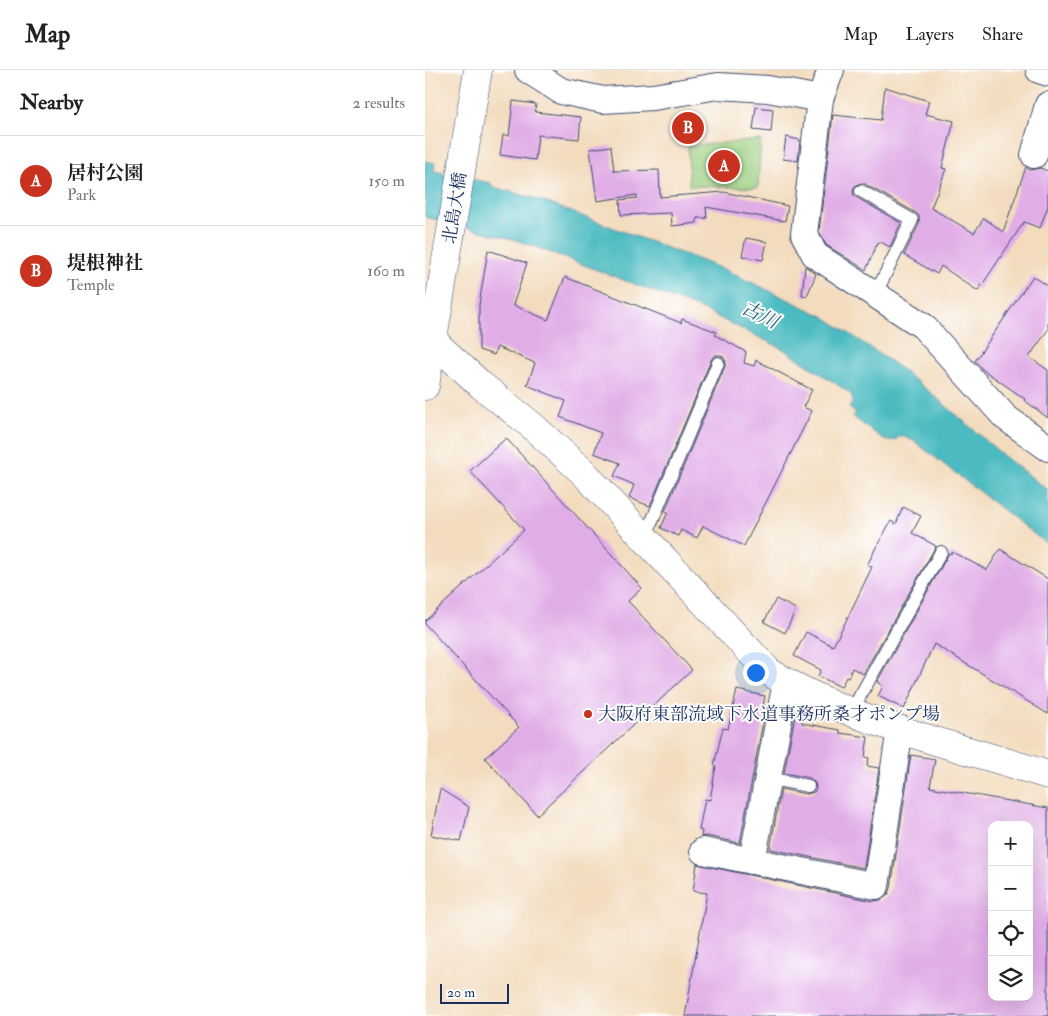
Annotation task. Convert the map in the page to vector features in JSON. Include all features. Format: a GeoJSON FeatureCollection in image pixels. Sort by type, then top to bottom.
{"type":"FeatureCollection","features":[{"type":"Feature","properties":{"kind":"street","name":"北島大橋"},"geometry":{"type":"LineString","coordinates":[[425,386],[429,339],[442,287],[478,70]]}},
{"type":"Feature","properties":{"kind":"street"},"geometry":{"type":"LineString","coordinates":[[527,70],[561,91],[603,100],[653,97],[718,86],[768,90],[820,99]]}},
{"type":"Feature","properties":{"kind":"street"},"geometry":{"type":"LineString","coordinates":[[831,70],[820,99],[804,234],[815,255],[923,326],[1005,417],[1048,448]]}},
{"type":"Feature","properties":{"kind":"street"},"geometry":{"type":"LineString","coordinates":[[1039,70],[1048,73]]}},
{"type":"Feature","properties":{"kind":"street"},"geometry":{"type":"LineString","coordinates":[[1035,155],[1048,106]]}},
{"type":"Feature","properties":{"kind":"street"},"geometry":{"type":"LineString","coordinates":[[429,339],[481,385],[530,424],[583,472],[769,672],[786,682],[865,718],[1048,775]]}},
{"type":"Feature","properties":{"kind":"street"},"geometry":{"type":"LineString","coordinates":[[752,861],[786,682]]}},
{"type":"Feature","properties":{"kind":"street"},"geometry":{"type":"LineString","coordinates":[[703,851],[876,886],[900,729]]}},
{"type":"Feature","properties":{"kind":"lane"},"geometry":{"type":"LineString","coordinates":[[861,191],[912,220],[875,295]]}},
{"type":"Feature","properties":{"kind":"lane"},"geometry":{"type":"LineString","coordinates":[[645,538],[718,363]]}},
{"type":"Feature","properties":{"kind":"lane"},"geometry":{"type":"LineString","coordinates":[[851,712],[941,552]]}},
{"type":"Feature","properties":{"kind":"lane"},"geometry":{"type":"LineString","coordinates":[[767,778],[808,786]]}},
{"type":"Feature","properties":{"kind":"green space"},"geometry":{"type":"Polygon","coordinates":[[[761,140],[758,188],[689,186],[688,146],[761,140]]]}},
{"type":"Feature","properties":{"kind":"water","name":"古川"},"geometry":{"type":"Polygon","coordinates":[[[425,161],[435,163],[434,171],[491,183],[490,186],[537,199],[723,269],[825,317],[897,366],[1005,457],[1048,490],[1048,545],[914,441],[902,436],[896,440],[886,441],[852,416],[857,413],[849,408],[853,401],[850,393],[783,349],[703,310],[528,244],[425,217],[425,161]]]}},
{"type":"Feature","properties":{"kind":"building"},"geometry":{"type":"Polygon","coordinates":[[[885,87],[929,101],[925,114],[954,121],[942,168],[946,169],[931,208],[974,233],[984,218],[1003,232],[1026,167],[1030,170],[1040,168],[1048,171],[1048,206],[1040,228],[1024,222],[978,291],[941,266],[937,274],[904,255],[919,224],[919,216],[865,184],[860,183],[854,187],[854,196],[901,223],[890,247],[878,242],[866,270],[826,245],[819,231],[833,115],[881,120],[885,87]]]}},
{"type":"Feature","properties":{"kind":"building"},"geometry":{"type":"Polygon","coordinates":[[[513,101],[536,104],[535,112],[581,117],[579,139],[538,135],[535,160],[500,155],[503,135],[509,136],[513,101]]]}},
{"type":"Feature","properties":{"kind":"building"},"geometry":{"type":"Polygon","coordinates":[[[756,107],[773,109],[771,132],[753,130],[756,107]]]}},
{"type":"Feature","properties":{"kind":"building"},"geometry":{"type":"Polygon","coordinates":[[[786,137],[800,140],[798,161],[783,159],[786,137]]]}},
{"type":"Feature","properties":{"kind":"building"},"geometry":{"type":"Polygon","coordinates":[[[611,146],[614,171],[659,170],[660,197],[724,192],[788,206],[785,221],[706,207],[707,218],[697,218],[697,223],[672,226],[671,213],[621,215],[620,200],[637,198],[637,195],[597,201],[590,149],[611,146]]]}},
{"type":"Feature","properties":{"kind":"building"},"geometry":{"type":"Polygon","coordinates":[[[746,238],[767,242],[763,260],[742,256],[746,238]]]}},
{"type":"Feature","properties":{"kind":"building"},"geometry":{"type":"Polygon","coordinates":[[[488,250],[527,263],[513,305],[548,320],[565,277],[681,323],[682,319],[717,332],[715,335],[746,352],[744,363],[754,366],[756,360],[812,390],[803,407],[812,411],[744,546],[703,526],[697,538],[681,530],[678,536],[661,528],[668,512],[665,511],[725,366],[726,361],[724,358],[721,355],[716,355],[711,360],[650,506],[629,498],[634,485],[614,476],[620,463],[594,453],[601,433],[560,417],[566,401],[527,385],[535,363],[497,347],[494,355],[479,350],[479,305],[488,250]]]}},
{"type":"Feature","properties":{"kind":"building"},"geometry":{"type":"Polygon","coordinates":[[[805,266],[816,274],[807,296],[802,295],[805,266]]]}},
{"type":"Feature","properties":{"kind":"building"},"geometry":{"type":"Polygon","coordinates":[[[1033,276],[1048,286],[1048,330],[1029,357],[1048,370],[1048,418],[1025,399],[982,369],[975,361],[1033,276]]]}},
{"type":"Feature","properties":{"kind":"building"},"geometry":{"type":"Polygon","coordinates":[[[506,438],[642,588],[628,601],[692,670],[537,815],[485,758],[519,727],[425,624],[425,621],[524,530],[470,471],[506,438]]]}},
{"type":"Feature","properties":{"kind":"building"},"geometry":{"type":"Polygon","coordinates":[[[903,507],[921,516],[912,533],[936,546],[863,674],[852,668],[848,678],[846,677],[841,687],[818,676],[821,670],[794,656],[806,632],[833,646],[872,567],[867,565],[874,551],[891,521],[896,524],[903,507]]]}},
{"type":"Feature","properties":{"kind":"building"},"geometry":{"type":"Polygon","coordinates":[[[1000,549],[1048,579],[1048,714],[934,644],[904,709],[878,696],[883,686],[877,682],[949,553],[951,554],[952,552],[987,570],[1000,549]]]}},
{"type":"Feature","properties":{"kind":"building"},"geometry":{"type":"Polygon","coordinates":[[[776,599],[796,609],[785,633],[764,622],[776,599]]]}},
{"type":"Feature","properties":{"kind":"building"},"geometry":{"type":"Polygon","coordinates":[[[737,690],[765,696],[763,706],[766,706],[740,843],[706,836],[701,837],[702,831],[699,830],[705,799],[710,800],[716,766],[714,765],[723,728],[728,729],[737,690]]]}},
{"type":"Feature","properties":{"kind":"building"},"geometry":{"type":"Polygon","coordinates":[[[796,711],[804,713],[802,723],[840,730],[840,733],[868,737],[865,757],[869,758],[867,766],[879,768],[864,868],[770,849],[781,789],[807,794],[814,792],[816,788],[815,783],[810,778],[784,773],[796,711]]]}},
{"type":"Feature","properties":{"kind":"building"},"geometry":{"type":"Polygon","coordinates":[[[911,755],[935,759],[930,787],[1048,808],[1048,1016],[685,1016],[707,893],[693,891],[697,864],[873,901],[881,900],[888,895],[891,888],[911,755]]]}},
{"type":"Feature","properties":{"kind":"building"},"geometry":{"type":"Polygon","coordinates":[[[440,789],[469,807],[461,841],[431,835],[440,789]]]}},
{"type":"Feature","properties":{"kind":"place","name":"堤根神社"},"geometry":{"type":"Point","coordinates":[688,128]}},
{"type":"Feature","properties":{"kind":"place","name":"居村公園"},"geometry":{"type":"Point","coordinates":[724,166]}},
{"type":"Feature","properties":{"kind":"place","name":"大阪府東部流域下水道事務所桑才ポンプ場"},"geometry":{"type":"Point","coordinates":[588,714]}}]}
